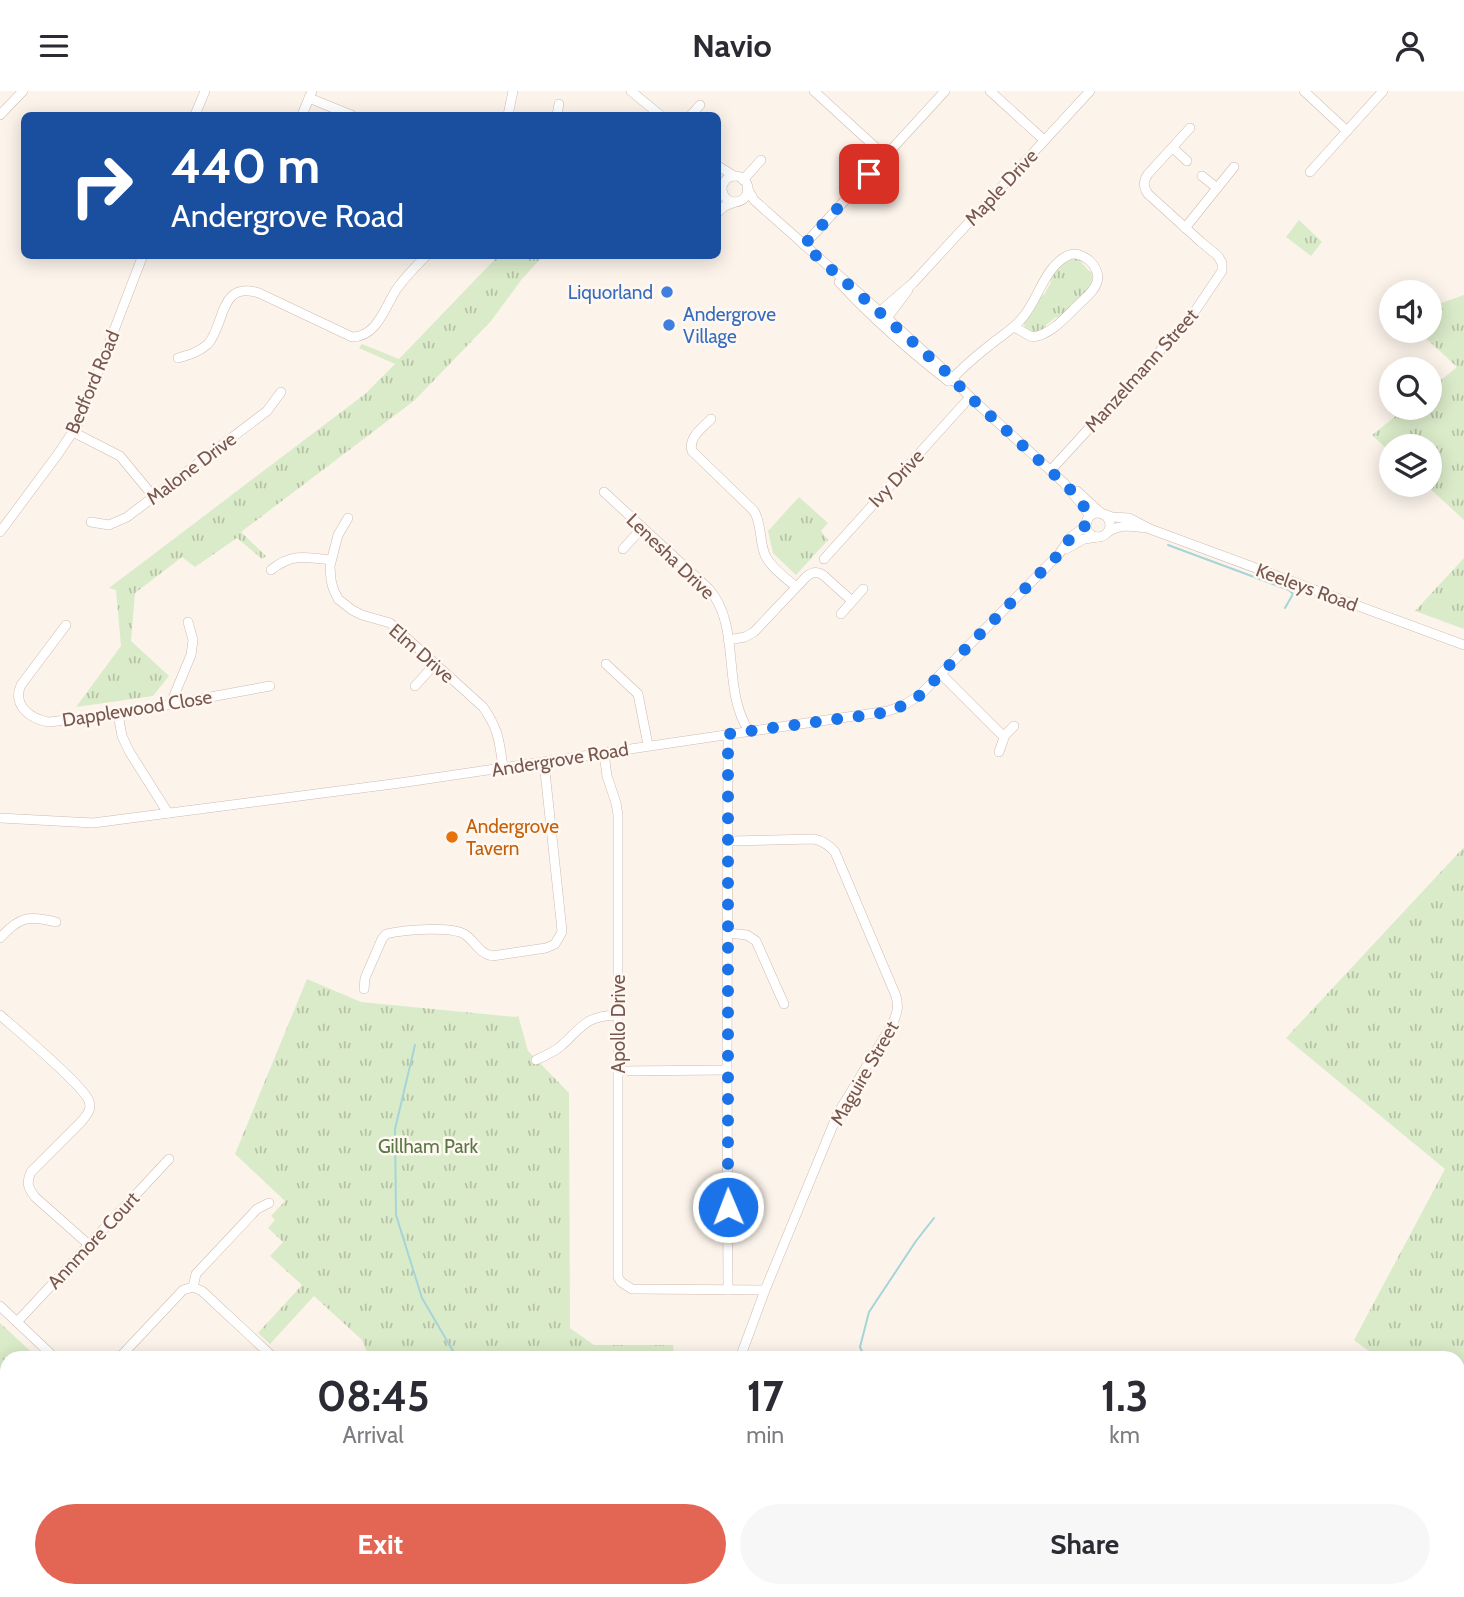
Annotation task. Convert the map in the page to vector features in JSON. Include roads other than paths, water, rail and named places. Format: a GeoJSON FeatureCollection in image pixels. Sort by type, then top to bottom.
{"type":"FeatureCollection","features":[{"type":"Feature","properties":{"kind":"street"},"geometry":{"type":"LineString","coordinates":[[0,115],[23,91]]}},
{"type":"Feature","properties":{"kind":"street"},"geometry":{"type":"LineString","coordinates":[[196,112],[205,91]]}},
{"type":"Feature","properties":{"kind":"street"},"geometry":{"type":"LineString","coordinates":[[509,112],[513,91]]}},
{"type":"Feature","properties":{"kind":"street"},"geometry":{"type":"LineString","coordinates":[[631,91],[656,112]]}},
{"type":"Feature","properties":{"kind":"street"},"geometry":{"type":"LineString","coordinates":[[814,91],[885,156]]}},
{"type":"Feature","properties":{"kind":"street"},"geometry":{"type":"LineString","coordinates":[[990,91],[1044,140]]}},
{"type":"Feature","properties":{"kind":"street","name":"Maple Drive"},"geometry":{"type":"LineString","coordinates":[[882,317],[897,296],[913,283],[1090,91]]}},
{"type":"Feature","properties":{"kind":"street"},"geometry":{"type":"LineString","coordinates":[[1304,91],[1347,131]]}},
{"type":"Feature","properties":{"kind":"street"},"geometry":{"type":"LineString","coordinates":[[1310,172],[1383,91]]}},
{"type":"Feature","properties":{"kind":"street"},"geometry":{"type":"LineString","coordinates":[[804,245],[944,92]]}},
{"type":"Feature","properties":{"kind":"street"},"geometry":{"type":"LineString","coordinates":[[303,112],[311,94],[345,112]]}},
{"type":"Feature","properties":{"kind":"street"},"geometry":{"type":"LineString","coordinates":[[558,112],[559,104]]}},
{"type":"Feature","properties":{"kind":"street"},"geometry":{"type":"LineString","coordinates":[[694,112],[700,105]]}},
{"type":"Feature","properties":{"kind":"street"},"geometry":{"type":"LineString","coordinates":[[1190,128],[1146,176],[1144,185],[1147,193],[1185,228],[1234,167]]}},
{"type":"Feature","properties":{"kind":"street"},"geometry":{"type":"LineString","coordinates":[[1172,148],[1186,161]]}},
{"type":"Feature","properties":{"kind":"street"},"geometry":{"type":"LineString","coordinates":[[742,181],[761,160]]}},
{"type":"Feature","properties":{"kind":"street"},"geometry":{"type":"LineString","coordinates":[[721,169],[742,181],[754,200],[773,218],[1051,470],[1084,506],[1089,532],[1099,537],[1104,536],[1108,532],[1110,522],[1077,491],[1064,483]]}},
{"type":"Feature","properties":{"kind":"street"},"geometry":{"type":"LineString","coordinates":[[1202,176],[1217,188]]}},
{"type":"Feature","properties":{"kind":"street"},"geometry":{"type":"LineString","coordinates":[[721,184],[727,179],[742,181]]}},
{"type":"Feature","properties":{"kind":"street"},"geometry":{"type":"LineString","coordinates":[[721,209],[745,196],[742,181]]}},
{"type":"Feature","properties":{"kind":"street"},"geometry":{"type":"LineString","coordinates":[[721,187],[726,199],[761,210],[773,218]]}},
{"type":"Feature","properties":{"kind":"street","name":"Manzelmann Street"},"geometry":{"type":"LineString","coordinates":[[1051,470],[1191,317],[1221,274],[1223,265],[1218,255],[1185,228]]}},
{"type":"Feature","properties":{"kind":"street"},"geometry":{"type":"LineString","coordinates":[[951,380],[1014,327],[1032,305],[1051,271],[1065,257],[1074,253],[1080,254],[1094,268],[1098,280],[1092,290],[1045,334],[1032,337],[1014,327]]}},
{"type":"Feature","properties":{"kind":"street","name":"Bedford Road"},"geometry":{"type":"LineString","coordinates":[[0,532],[73,432],[141,259]]}},
{"type":"Feature","properties":{"kind":"street"},"geometry":{"type":"LineString","coordinates":[[178,358],[196,352],[208,344],[215,333],[225,304],[232,296],[242,292],[256,292],[352,337],[360,337],[371,330],[381,318],[404,280],[424,259]]}},
{"type":"Feature","properties":{"kind":"street","name":"Malone Drive"},"geometry":{"type":"LineString","coordinates":[[92,522],[109,525],[127,517],[267,411],[281,392]]}},
{"type":"Feature","properties":{"kind":"street","name":"Ivy Drive"},"geometry":{"type":"LineString","coordinates":[[824,559],[970,397]]}},
{"type":"Feature","properties":{"kind":"street"},"geometry":{"type":"LineString","coordinates":[[711,419],[691,441],[692,453],[754,511],[766,558],[796,587]]}},
{"type":"Feature","properties":{"kind":"street"},"geometry":{"type":"LineString","coordinates":[[73,432],[120,456],[153,496]]}},
{"type":"Feature","properties":{"kind":"street","name":"Lenesha Drive"},"geometry":{"type":"LineString","coordinates":[[604,492],[715,595],[723,613],[738,711],[749,731]]}},
{"type":"Feature","properties":{"kind":"street"},"geometry":{"type":"LineString","coordinates":[[1,513],[19,507]]}},
{"type":"Feature","properties":{"kind":"street"},"geometry":{"type":"LineString","coordinates":[[1088,520],[1093,514],[1103,514]]}},
{"type":"Feature","properties":{"kind":"street","name":"Keeleys Road"},"geometry":{"type":"LineString","coordinates":[[1103,514],[1129,518],[1150,529],[1464,645]]}},
{"type":"Feature","properties":{"kind":"street","name":"Elm Drive"},"geometry":{"type":"LineString","coordinates":[[348,517],[339,532],[331,560],[332,588],[338,599],[362,615],[390,623],[483,707],[494,723],[503,767]]}},
{"type":"Feature","properties":{"kind":"street","name":"Andergrove Road"},"geometry":{"type":"LineString","coordinates":[[0,818],[93,823],[400,783],[892,710],[914,699],[941,674],[1059,554],[1071,537],[1083,529],[1088,520]]}},
{"type":"Feature","properties":{"kind":"street","name":"Keeleys Road"},"geometry":{"type":"LineString","coordinates":[[1108,532],[1126,526],[1150,529]]}},
{"type":"Feature","properties":{"kind":"street"},"geometry":{"type":"LineString","coordinates":[[623,549],[642,528]]}},
{"type":"Feature","properties":{"kind":"street","name":"Andergrove Road"},"geometry":{"type":"LineString","coordinates":[[1059,554],[1083,539],[1099,537]]}},
{"type":"Feature","properties":{"kind":"street"},"geometry":{"type":"LineString","coordinates":[[271,570],[291,558],[331,560]]}},
{"type":"Feature","properties":{"kind":"street"},"geometry":{"type":"LineString","coordinates":[[728,640],[745,637],[754,632],[807,575],[812,573],[823,575],[852,601]]}},
{"type":"Feature","properties":{"kind":"street"},"geometry":{"type":"LineString","coordinates":[[841,614],[863,589]]}},
{"type":"Feature","properties":{"kind":"street"},"geometry":{"type":"LineString","coordinates":[[171,703],[191,655],[193,640],[188,622]]}},
{"type":"Feature","properties":{"kind":"street","name":"Dapplewood Close"},"geometry":{"type":"LineString","coordinates":[[66,625],[17,694],[24,709],[40,720],[49,722],[118,714],[270,686]]}},
{"type":"Feature","properties":{"kind":"street"},"geometry":{"type":"LineString","coordinates":[[415,686],[435,664]]}},
{"type":"Feature","properties":{"kind":"street"},"geometry":{"type":"LineString","coordinates":[[607,664],[638,694],[648,745]]}},
{"type":"Feature","properties":{"kind":"street"},"geometry":{"type":"LineString","coordinates":[[941,674],[1004,737]]}},
{"type":"Feature","properties":{"kind":"street","name":"Lenesha Drive"},"geometry":{"type":"LineString","coordinates":[[729,1290],[729,841],[731,733],[738,711]]}},
{"type":"Feature","properties":{"kind":"street"},"geometry":{"type":"LineString","coordinates":[[118,714],[122,736],[129,751],[168,813]]}},
{"type":"Feature","properties":{"kind":"street"},"geometry":{"type":"LineString","coordinates":[[999,752],[1004,737],[1014,726]]}},
{"type":"Feature","properties":{"kind":"street","name":"Apollo Drive"},"geometry":{"type":"LineString","coordinates":[[604,753],[607,776],[618,815],[617,1263],[618,1277],[622,1283]]}},
{"type":"Feature","properties":{"kind":"street"},"geometry":{"type":"LineString","coordinates":[[364,989],[365,978],[386,934],[429,930],[460,931],[484,954],[492,956],[546,948],[555,944],[562,932],[544,762]]}},
{"type":"Feature","properties":{"kind":"street","name":"Maguire Street"},"geometry":{"type":"LineString","coordinates":[[729,841],[814,839],[831,847],[898,1005],[893,1023],[838,1113],[743,1351]]}},
{"type":"Feature","properties":{"kind":"street"},"geometry":{"type":"LineString","coordinates":[[0,938],[12,924],[32,918],[56,922]]}},
{"type":"Feature","properties":{"kind":"street"},"geometry":{"type":"LineString","coordinates":[[728,933],[747,935],[756,941],[784,1004]]}},
{"type":"Feature","properties":{"kind":"street"},"geometry":{"type":"LineString","coordinates":[[0,1015],[80,1087],[90,1104],[89,1112],[82,1121],[31,1172],[28,1179],[29,1188],[35,1197],[88,1244]]}},
{"type":"Feature","properties":{"kind":"street"},"geometry":{"type":"LineString","coordinates":[[536,1060],[560,1047],[589,1020],[618,1015]]}},
{"type":"Feature","properties":{"kind":"street"},"geometry":{"type":"LineString","coordinates":[[619,1071],[727,1070]]}},
{"type":"Feature","properties":{"kind":"street","name":"Annmore Court"},"geometry":{"type":"LineString","coordinates":[[17,1322],[169,1159]]}},
{"type":"Feature","properties":{"kind":"street"},"geometry":{"type":"LineString","coordinates":[[193,1287],[196,1274],[257,1209],[269,1203]]}},
{"type":"Feature","properties":{"kind":"street"},"geometry":{"type":"LineString","coordinates":[[615,1291],[622,1283],[632,1289],[765,1290]]}},
{"type":"Feature","properties":{"kind":"street"},"geometry":{"type":"LineString","coordinates":[[126,1351],[183,1290],[193,1287],[202,1291],[266,1351]]}},
{"type":"Feature","properties":{"kind":"street"},"geometry":{"type":"LineString","coordinates":[[0,1306],[48,1351]]}},
{"type":"Feature","properties":{"kind":"waterway"},"geometry":{"type":"LineString","coordinates":[[1168,545],[1289,590],[1293,594],[1285,608]]}},
{"type":"Feature","properties":{"kind":"waterway"},"geometry":{"type":"LineString","coordinates":[[415,1045],[395,1129],[396,1215],[422,1298],[453,1351]]}},
{"type":"Feature","properties":{"kind":"waterway"},"geometry":{"type":"LineString","coordinates":[[862,1351],[860,1347],[869,1312],[934,1218]]}},
{"type":"Feature","properties":{"kind":"place","name":"Liquorland"},"geometry":{"type":"Point","coordinates":[667,292]}},
{"type":"Feature","properties":{"kind":"place","name":"Andergrove Village"},"geometry":{"type":"Point","coordinates":[669,325]}},
{"type":"Feature","properties":{"kind":"place","name":"Andergrove Tavern"},"geometry":{"type":"Point","coordinates":[452,837]}},
{"type":"Feature","properties":{"kind":"park label","name":"Gillham Park"},"geometry":{"type":"Point","coordinates":[428,1146]}}]}
